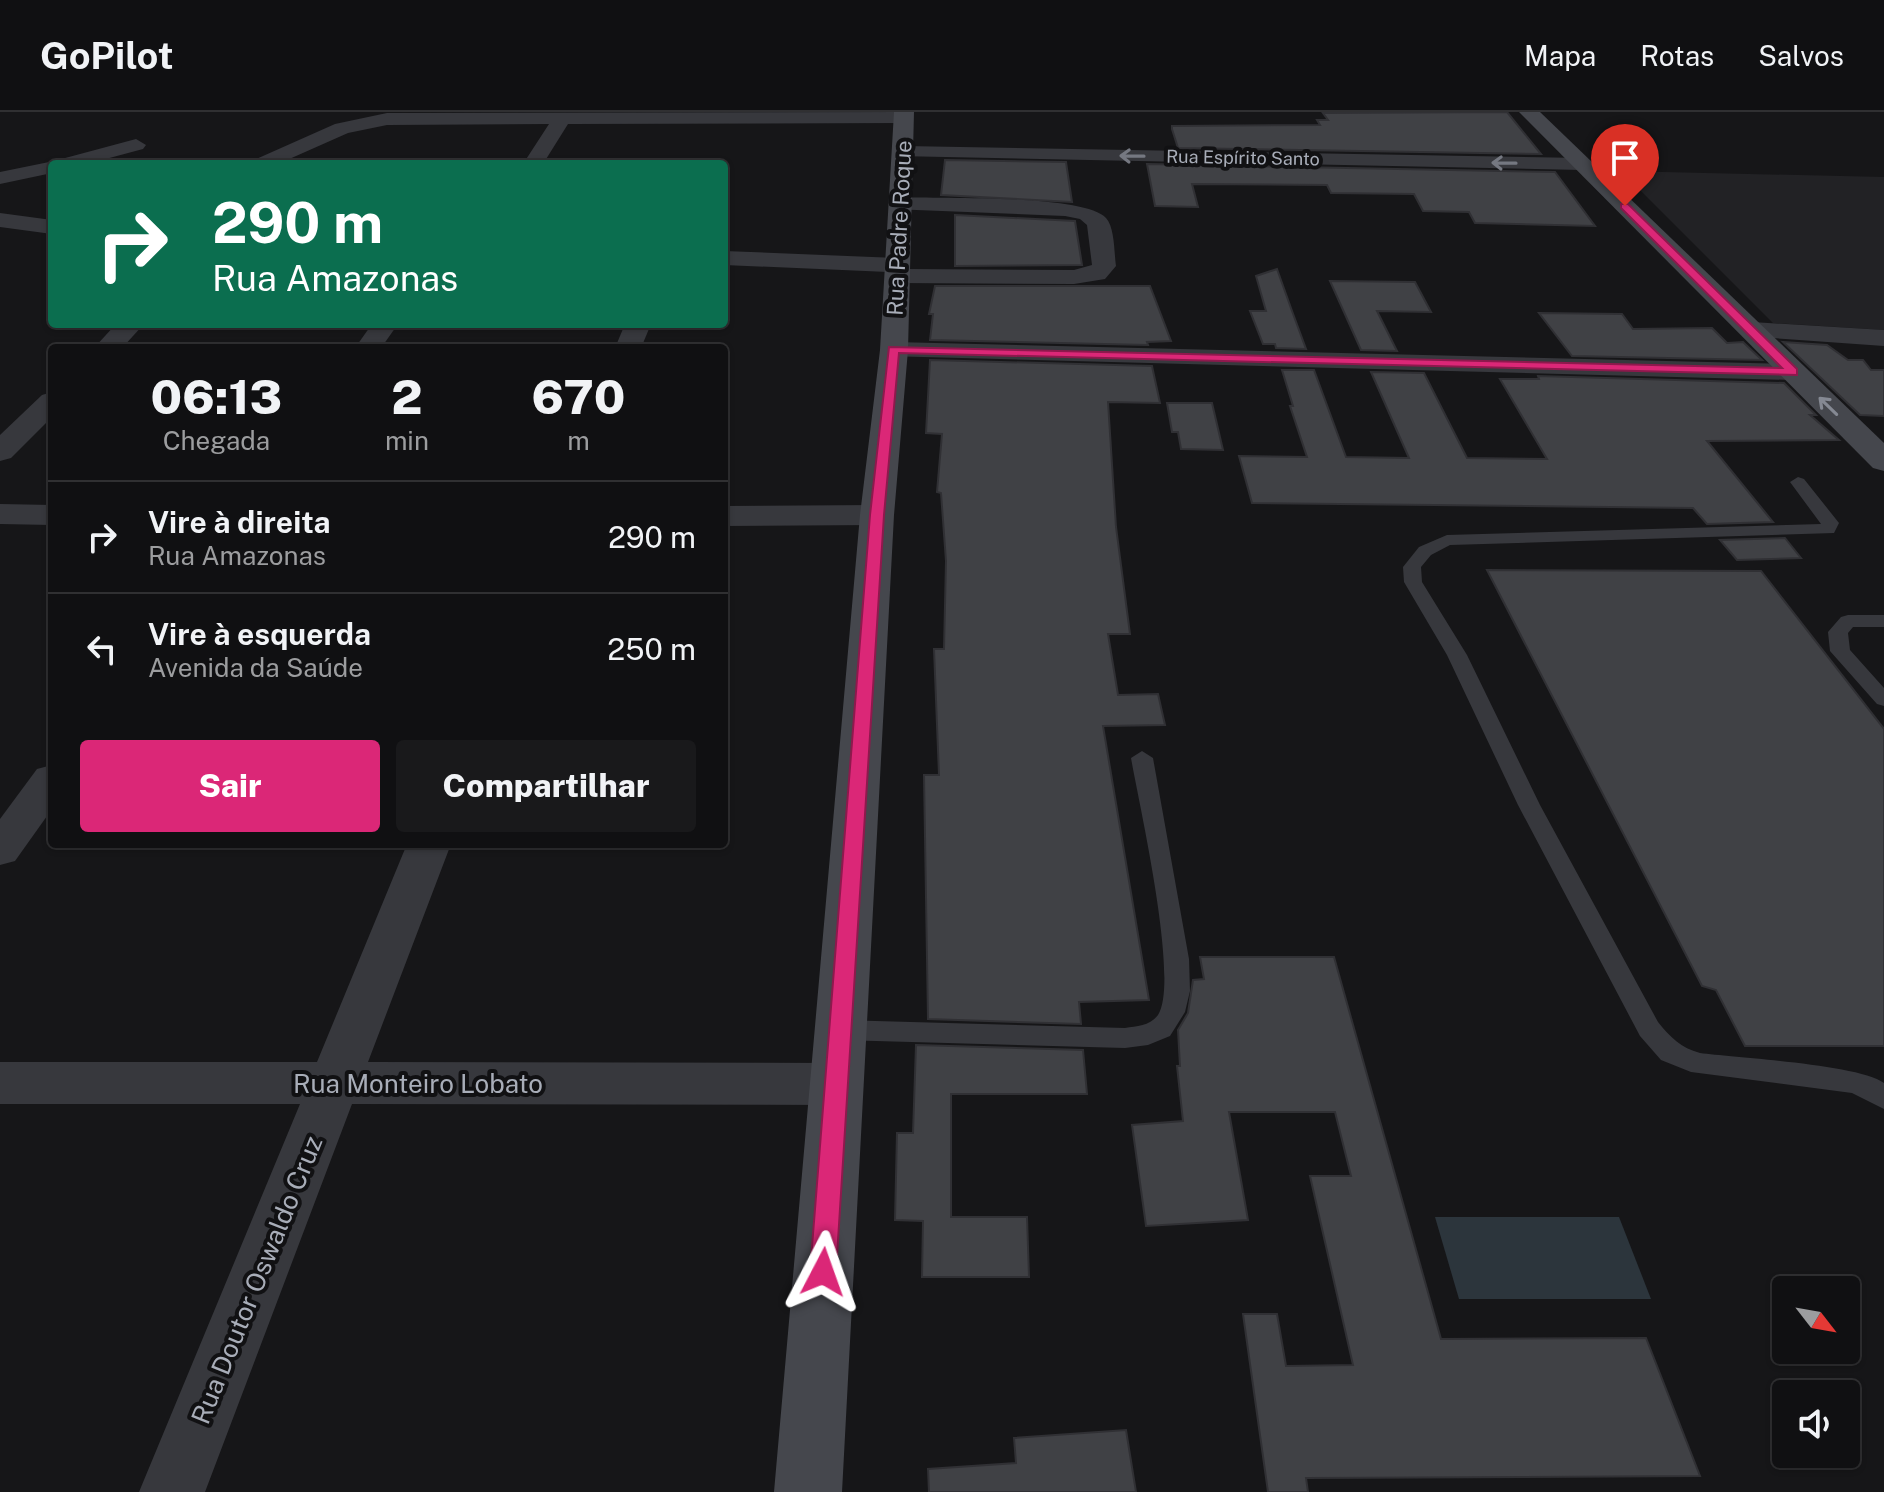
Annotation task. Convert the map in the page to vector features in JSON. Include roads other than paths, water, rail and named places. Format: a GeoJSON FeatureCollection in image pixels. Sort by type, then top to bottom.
{"type":"FeatureCollection","features":[{"type":"Feature","properties":{"kind":"street"},"geometry":{"type":"LineString","coordinates":[[1529,112],[1884,461]]}},
{"type":"Feature","properties":{"kind":"street"},"geometry":{"type":"LineString","coordinates":[[536,160],[564,115]]}},
{"type":"Feature","properties":{"kind":"street","name":"Rua Espírito Santo"},"geometry":{"type":"LineString","coordinates":[[270,160],[342,128],[387,119],[564,115],[904,127],[1582,164]]}},
{"type":"Feature","properties":{"kind":"street","name":"Rua Padre Roque"},"geometry":{"type":"LineString","coordinates":[[808,1492],[877,515],[894,350],[904,127]]}},
{"type":"Feature","properties":{"kind":"street"},"geometry":{"type":"LineString","coordinates":[[78,160],[136,145]]}},
{"type":"Feature","properties":{"kind":"street"},"geometry":{"type":"LineString","coordinates":[[0,178],[48,168]]}},
{"type":"Feature","properties":{"kind":"street"},"geometry":{"type":"LineString","coordinates":[[728,258],[897,270],[1074,277],[1096,274],[1104,266],[1098,223],[1088,214],[1065,209],[899,204]]}},
{"type":"Feature","properties":{"kind":"street"},"geometry":{"type":"LineString","coordinates":[[0,220],[48,227]]}},
{"type":"Feature","properties":{"kind":"street"},"geometry":{"type":"LineString","coordinates":[[0,242],[25,224]]}},
{"type":"Feature","properties":{"kind":"street"},"geometry":{"type":"LineString","coordinates":[[111,344],[127,328]]}},
{"type":"Feature","properties":{"kind":"street"},"geometry":{"type":"LineString","coordinates":[[1752,330],[1884,338]]}},
{"type":"Feature","properties":{"kind":"street"},"geometry":{"type":"LineString","coordinates":[[894,350],[1793,372]]}},
{"type":"Feature","properties":{"kind":"street"},"geometry":{"type":"LineString","coordinates":[[0,452],[48,405]]}},
{"type":"Feature","properties":{"kind":"street"},"geometry":{"type":"LineString","coordinates":[[0,514],[48,515]]}},
{"type":"Feature","properties":{"kind":"street"},"geometry":{"type":"LineString","coordinates":[[728,516],[877,515]]}},
{"type":"Feature","properties":{"kind":"street"},"geometry":{"type":"LineString","coordinates":[[0,850],[48,784]]}},
{"type":"Feature","properties":{"kind":"street","name":"Rua Doutor Oswaldo Cruz"},"geometry":{"type":"LineString","coordinates":[[172,1492],[427,848]]}},
{"type":"Feature","properties":{"kind":"street","name":"Rua Monteiro Lobato"},"geometry":{"type":"LineString","coordinates":[[0,1083],[836,1084]]}},
{"type":"Feature","properties":{"kind":"lane"},"geometry":{"type":"LineString","coordinates":[[1798,482],[1830,523],[1828,529],[1447,540],[1425,551],[1412,567],[1413,582],[1457,655],[1529,805],[1663,1048],[1677,1059],[1700,1064],[1852,1082],[1869,1087],[1884,1098]]}},
{"type":"Feature","properties":{"kind":"lane"},"geometry":{"type":"LineString","coordinates":[[1884,621],[1848,621],[1838,632],[1840,651],[1884,700]]}},
{"type":"Feature","properties":{"kind":"lane"},"geometry":{"type":"LineString","coordinates":[[840,1030],[1125,1038],[1151,1034],[1165,1024],[1178,990],[1177,959],[1142,758]]}}]}
